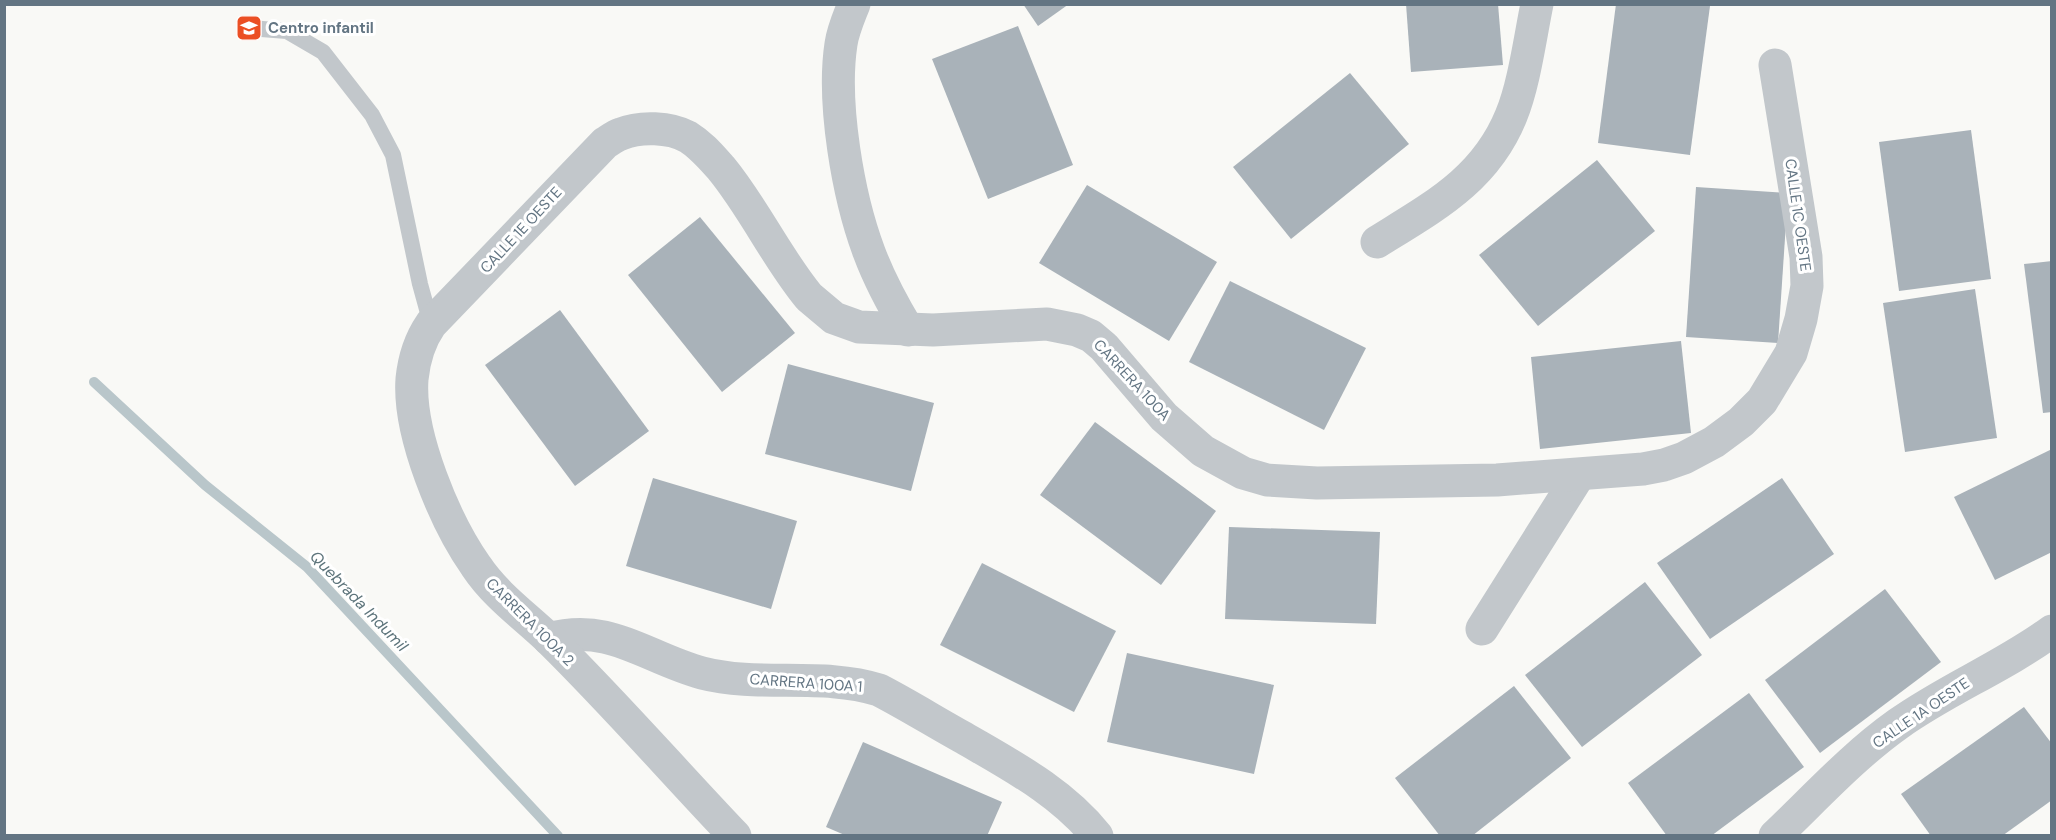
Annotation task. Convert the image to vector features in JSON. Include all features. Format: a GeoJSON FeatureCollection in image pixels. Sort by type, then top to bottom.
{"type":"FeatureCollection","features":[{"type":"Feature","properties":{"kind":"street"},"geometry":{"type":"LineString","coordinates":[[854,4],[841,43],[839,102],[842,133],[859,218],[869,251],[888,294],[908,330]]}},
{"type":"Feature","properties":{"kind":"street"},"geometry":{"type":"LineString","coordinates":[[1377,242],[1451,194],[1480,168],[1497,146],[1517,99],[1537,4]]}},
{"type":"Feature","properties":{"kind":"street","name":"CALLE 1C OESTE"},"geometry":{"type":"LineString","coordinates":[[1579,475],[1664,465],[1699,451],[1729,432],[1762,401],[1791,353],[1806,300],[1807,272],[1775,65]]}},
{"type":"Feature","properties":{"kind":"street","name":"CARRERA 100A"},"geometry":{"type":"LineString","coordinates":[[654,129],[672,131],[687,137],[711,157],[731,180],[801,287],[834,318],[859,327],[908,330],[1047,324],[1077,330],[1091,336],[1104,347],[1164,417],[1203,451],[1244,473],[1267,480],[1289,482],[1355,483],[1497,480],[1579,475]]}},
{"type":"Feature","properties":{"kind":"street","name":"CALLE 1E OESTE"},"geometry":{"type":"LineString","coordinates":[[415,362],[424,334],[431,324],[605,143],[620,134],[654,129]]}},
{"type":"Feature","properties":{"kind":"street","name":"CARRERA 100A 2"},"geometry":{"type":"LineString","coordinates":[[415,362],[412,380],[413,401],[419,435],[437,490],[453,528],[472,560],[510,605],[549,639],[735,836]]}},
{"type":"Feature","properties":{"kind":"street"},"geometry":{"type":"LineString","coordinates":[[1482,629],[1579,475]]}},
{"type":"Feature","properties":{"kind":"street","name":"CALLE 1A OESTE"},"geometry":{"type":"LineString","coordinates":[[1775,836],[1874,743],[1899,724],[2052,631]]}},
{"type":"Feature","properties":{"kind":"street","name":"CARRERA 100A 1"},"geometry":{"type":"LineString","coordinates":[[549,639],[567,634],[600,635],[702,673],[731,678],[861,684],[879,690],[997,757],[1059,797],[1083,817],[1097,836]]}},
{"type":"Feature","properties":{"kind":"lane"},"geometry":{"type":"LineString","coordinates":[[249,28],[287,31],[323,52],[372,115],[393,155],[420,284],[431,324]]}},
{"type":"Feature","properties":{"kind":"building"},"geometry":{"type":"Polygon","coordinates":[[[1023,4],[1069,4],[1038,26],[1023,4]]]}},
{"type":"Feature","properties":{"kind":"building"},"geometry":{"type":"Polygon","coordinates":[[[1406,4],[1498,4],[1503,65],[1411,72],[1406,4]]]}},
{"type":"Feature","properties":{"kind":"building"},"geometry":{"type":"Polygon","coordinates":[[[1616,4],[1710,6],[1690,155],[1598,143],[1616,4]]]}},
{"type":"Feature","properties":{"kind":"building"},"geometry":{"type":"Polygon","coordinates":[[[1018,26],[1073,165],[988,199],[932,59],[1018,26]]]}},
{"type":"Feature","properties":{"kind":"building"},"geometry":{"type":"Polygon","coordinates":[[[1350,73],[1409,144],[1291,239],[1233,167],[1350,73]]]}},
{"type":"Feature","properties":{"kind":"building"},"geometry":{"type":"Polygon","coordinates":[[[1971,130],[1991,279],[1899,291],[1879,142],[1971,130]]]}},
{"type":"Feature","properties":{"kind":"building"},"geometry":{"type":"Polygon","coordinates":[[[1597,160],[1655,231],[1538,326],[1479,255],[1597,160]]]}},
{"type":"Feature","properties":{"kind":"building"},"geometry":{"type":"Polygon","coordinates":[[[1087,185],[1217,262],[1169,341],[1039,263],[1087,185]]]}},
{"type":"Feature","properties":{"kind":"building"},"geometry":{"type":"Polygon","coordinates":[[[1696,187],[1788,193],[1778,343],[1686,337],[1696,187]]]}},
{"type":"Feature","properties":{"kind":"building"},"geometry":{"type":"Polygon","coordinates":[[[700,217],[795,333],[722,392],[628,275],[700,217]]]}},
{"type":"Feature","properties":{"kind":"building"},"geometry":{"type":"Polygon","coordinates":[[[2052,261],[2052,412],[2043,413],[2024,264],[2052,261]]]}},
{"type":"Feature","properties":{"kind":"building"},"geometry":{"type":"Polygon","coordinates":[[[1230,281],[1366,348],[1324,430],[1189,362],[1230,281]]]}},
{"type":"Feature","properties":{"kind":"building"},"geometry":{"type":"Polygon","coordinates":[[[1975,289],[1997,438],[1905,452],[1883,303],[1975,289]]]}},
{"type":"Feature","properties":{"kind":"building"},"geometry":{"type":"Polygon","coordinates":[[[560,310],[649,431],[575,486],[485,365],[560,310]]]}},
{"type":"Feature","properties":{"kind":"building"},"geometry":{"type":"Polygon","coordinates":[[[1681,341],[1691,433],[1540,449],[1531,357],[1681,341]]]}},
{"type":"Feature","properties":{"kind":"building"},"geometry":{"type":"Polygon","coordinates":[[[788,364],[934,403],[911,491],[765,454],[788,364]]]}},
{"type":"Feature","properties":{"kind":"building"},"geometry":{"type":"Polygon","coordinates":[[[1095,422],[1216,511],[1161,585],[1040,495],[1095,422]]]}},
{"type":"Feature","properties":{"kind":"building"},"geometry":{"type":"Polygon","coordinates":[[[2052,449],[2052,552],[1995,580],[1954,497],[2052,449]]]}},
{"type":"Feature","properties":{"kind":"building"},"geometry":{"type":"Polygon","coordinates":[[[653,478],[797,521],[771,609],[626,566],[653,478]]]}},
{"type":"Feature","properties":{"kind":"building"},"geometry":{"type":"Polygon","coordinates":[[[1782,478],[1834,554],[1710,639],[1657,563],[1782,478]]]}},
{"type":"Feature","properties":{"kind":"building"},"geometry":{"type":"Polygon","coordinates":[[[1229,527],[1380,532],[1376,624],[1225,619],[1229,527]]]}},
{"type":"Feature","properties":{"kind":"building"},"geometry":{"type":"Polygon","coordinates":[[[982,563],[1116,631],[1074,712],[940,645],[982,563]]]}},
{"type":"Feature","properties":{"kind":"building"},"geometry":{"type":"Polygon","coordinates":[[[1645,582],[1702,655],[1582,747],[1525,675],[1645,582]]]}},
{"type":"Feature","properties":{"kind":"building"},"geometry":{"type":"Polygon","coordinates":[[[1885,589],[1941,662],[1820,753],[1765,680],[1885,589]]]}},
{"type":"Feature","properties":{"kind":"building"},"geometry":{"type":"Polygon","coordinates":[[[1127,653],[1274,685],[1254,774],[1107,742],[1127,653]]]}},
{"type":"Feature","properties":{"kind":"building"},"geometry":{"type":"Polygon","coordinates":[[[1514,686],[1571,758],[1472,836],[1440,836],[1395,778],[1514,686]]]}},
{"type":"Feature","properties":{"kind":"building"},"geometry":{"type":"Polygon","coordinates":[[[1749,693],[1804,767],[1711,836],[1667,836],[1628,783],[1749,693]]]}},
{"type":"Feature","properties":{"kind":"building"},"geometry":{"type":"Polygon","coordinates":[[[2024,707],[2052,744],[2052,800],[2002,836],[1931,836],[1901,794],[2024,707]]]}},
{"type":"Feature","properties":{"kind":"building"},"geometry":{"type":"Polygon","coordinates":[[[863,742],[1002,802],[987,836],[847,836],[826,827],[863,742]]]}},
{"type":"Feature","properties":{"kind":"waterway","name":"Quebrada Indumil"},"geometry":{"type":"LineString","coordinates":[[94,382],[205,485],[307,567],[558,836]]}},
{"type":"Feature","properties":{"kind":"place","name":"Centro infantil"},"geometry":{"type":"Point","coordinates":[249,28]}}]}
